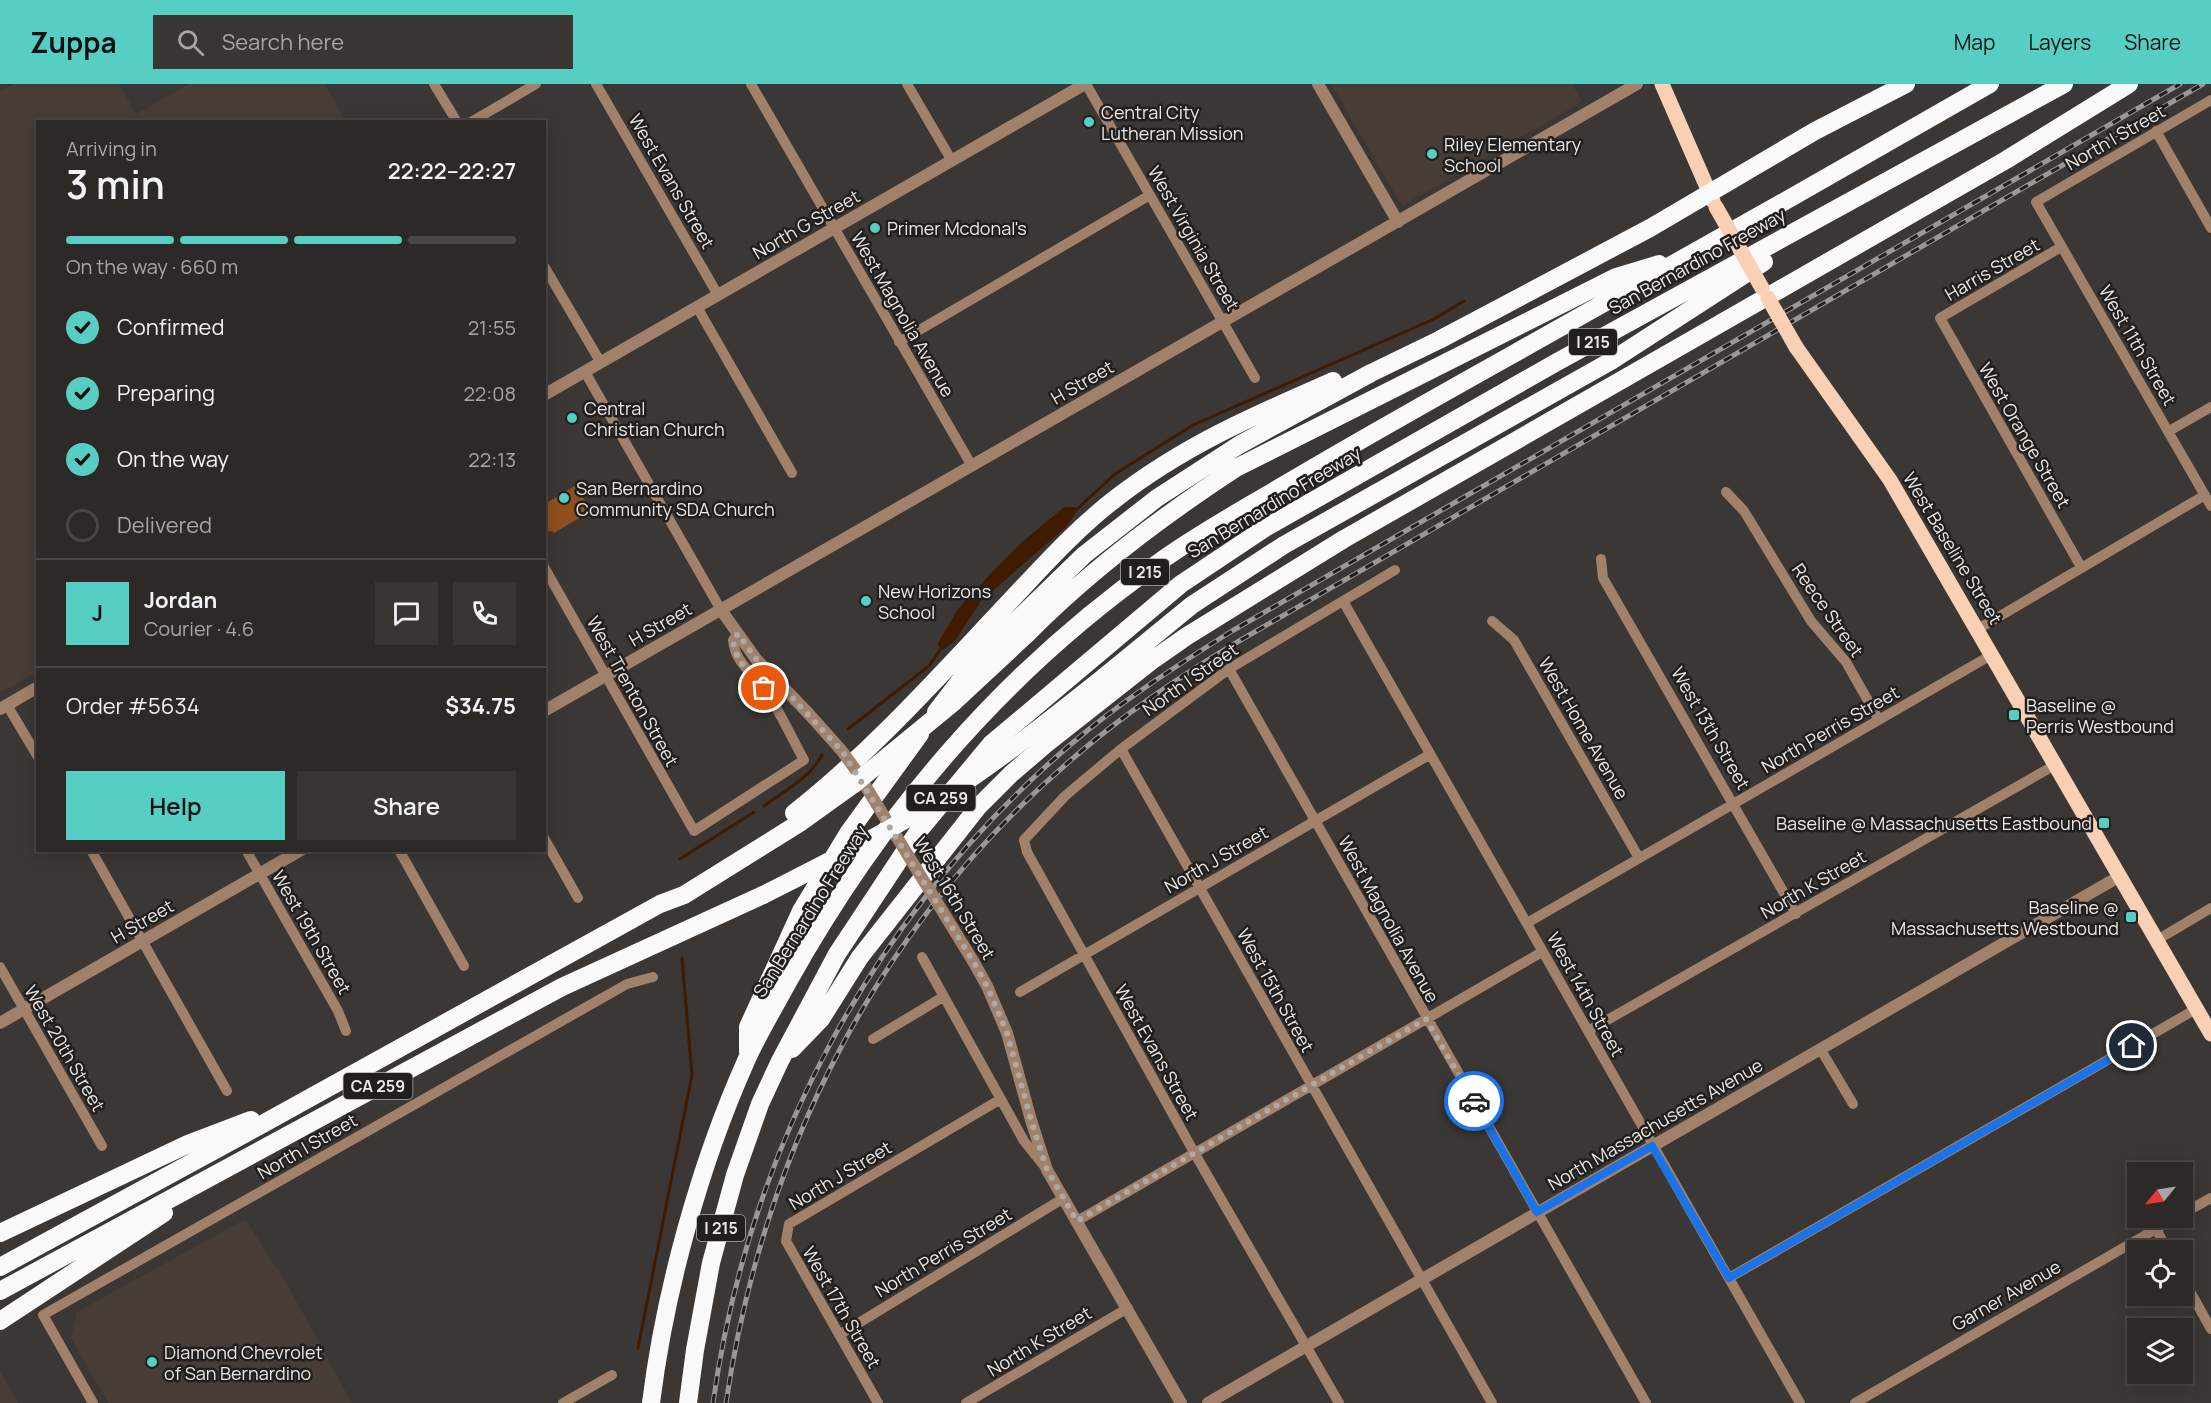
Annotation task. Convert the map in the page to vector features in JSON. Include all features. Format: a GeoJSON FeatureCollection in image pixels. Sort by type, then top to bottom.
{"type":"FeatureCollection","features":[{"type":"Feature","properties":{"kind":"highway"},"geometry":{"type":"LineString","coordinates":[[747,1057],[748,1027],[801,911],[867,806],[976,660],[1084,555],[1157,498],[1239,445],[1371,373],[1439,340],[1620,244],[1712,200],[1815,131],[1906,84]]}},
{"type":"Feature","properties":{"kind":"highway","name":"San Bernardino Freeway"},"geometry":{"type":"LineString","coordinates":[[651,1403],[654,1374],[688,1226],[722,1122],[747,1057],[808,947],[848,882],[923,781],[988,708],[1044,654],[1098,607],[1161,561],[1226,519],[1359,441],[1990,84]]}},
{"type":"Feature","properties":{"kind":"highway","name":"San Bernardino Freeway"},"geometry":{"type":"LineString","coordinates":[[688,1403],[711,1263],[735,1175],[760,1104],[780,1061],[837,954],[917,833],[992,744],[1180,584],[1265,528],[1567,357],[2064,84]]}},
{"type":"Feature","properties":{"kind":"highway"},"geometry":{"type":"LineString","coordinates":[[780,1061],[805,1038],[821,1019],[860,957],[970,816],[1011,774],[1085,711],[1169,648],[1344,539],[2036,143],[2129,84]]}},
{"type":"Feature","properties":{"kind":"highway"},"geometry":{"type":"LineString","coordinates":[[1163,627],[1284,545],[1611,361],[1895,177]]}},
{"type":"Feature","properties":{"kind":"highway"},"geometry":{"type":"LineString","coordinates":[[660,904],[684,895],[801,822],[854,784],[954,702],[1104,562],[1177,507],[1236,468],[1616,277],[1692,254]]}},
{"type":"Feature","properties":{"kind":"highway"},"geometry":{"type":"LineString","coordinates":[[660,904],[680,888],[777,826],[833,782],[880,738],[1074,534],[1114,500],[1163,464],[1227,428],[1362,369],[1371,373]]}},
{"type":"Feature","properties":{"kind":"highway"},"geometry":{"type":"LineString","coordinates":[[1163,627],[1344,539]]}},
{"type":"Feature","properties":{"kind":"highway","name":"CA 259"},"geometry":{"type":"LineString","coordinates":[[0,1291],[562,987],[763,895],[857,847],[939,799],[1035,732],[1163,627]]}},
{"type":"Feature","properties":{"kind":"highway","name":"CA 259"},"geometry":{"type":"LineString","coordinates":[[0,1267],[660,904]]}},
{"type":"Feature","properties":{"kind":"highway"},"geometry":{"type":"LineString","coordinates":[[0,1233],[188,1144],[312,1097]]}},
{"type":"Feature","properties":{"kind":"highway"},"geometry":{"type":"LineString","coordinates":[[0,1321],[143,1228],[224,1170]]}},
{"type":"Feature","properties":{"kind":"main road","name":"West Baseline Street"},"geometry":{"type":"LineString","coordinates":[[1662,84],[1712,200],[1796,347],[1890,480],[1993,654],[2211,1034]]}},
{"type":"Feature","properties":{"kind":"street"},"geometry":{"type":"LineString","coordinates":[[434,84],[456,120]]}},
{"type":"Feature","properties":{"kind":"street"},"geometry":{"type":"LineString","coordinates":[[474,120],[536,84]]}},
{"type":"Feature","properties":{"kind":"street","name":"West Evans Street"},"geometry":{"type":"LineString","coordinates":[[596,84],[718,295]]}},
{"type":"Feature","properties":{"kind":"street","name":"West Magnolia Avenue"},"geometry":{"type":"LineString","coordinates":[[751,84],[972,466]]}},
{"type":"Feature","properties":{"kind":"street"},"geometry":{"type":"LineString","coordinates":[[907,84],[952,161]]}},
{"type":"Feature","properties":{"kind":"street"},"geometry":{"type":"LineString","coordinates":[[1318,84],[1398,222]]}},
{"type":"Feature","properties":{"kind":"street","name":"H Street"},"geometry":{"type":"LineString","coordinates":[[546,710],[1637,84]]}},
{"type":"Feature","properties":{"kind":"street","name":"North G Street"},"geometry":{"type":"LineString","coordinates":[[546,394],[1080,85]]}},
{"type":"Feature","properties":{"kind":"street","name":"West Virginia Street"},"geometry":{"type":"LineString","coordinates":[[1080,85],[1150,195],[1255,378]]}},
{"type":"Feature","properties":{"kind":"street","name":"North I Street"},"geometry":{"type":"LineString","coordinates":[[2036,202],[2211,100]]}},
{"type":"Feature","properties":{"kind":"street"},"geometry":{"type":"LineString","coordinates":[[2156,132],[2211,228]]}},
{"type":"Feature","properties":{"kind":"street"},"geometry":{"type":"LineString","coordinates":[[899,342],[1150,195]]}},
{"type":"Feature","properties":{"kind":"street","name":"West 11th Street"},"geometry":{"type":"LineString","coordinates":[[2036,202],[2211,506]]}},
{"type":"Feature","properties":{"kind":"street","name":"Harris Street"},"geometry":{"type":"LineString","coordinates":[[1940,318],[2061,247]]}},
{"type":"Feature","properties":{"kind":"street"},"geometry":{"type":"LineString","coordinates":[[546,269],[601,363]]}},
{"type":"Feature","properties":{"kind":"street"},"geometry":{"type":"LineString","coordinates":[[697,307],[792,473]]}},
{"type":"Feature","properties":{"kind":"street","name":"West Orange Street"},"geometry":{"type":"LineString","coordinates":[[1940,318],[2081,567]]}},
{"type":"Feature","properties":{"kind":"street","name":"West 16th Street"},"geometry":{"type":"LineString","coordinates":[[585,372],[721,610],[756,659],[836,744],[855,769],[973,961],[987,986],[1007,1033],[1047,1170]]}},
{"type":"Feature","properties":{"kind":"street"},"geometry":{"type":"LineString","coordinates":[[2169,431],[2211,407]]}},
{"type":"Feature","properties":{"kind":"street","name":"Reece Street"},"geometry":{"type":"LineString","coordinates":[[1726,492],[1744,511],[1811,621],[1846,662],[1879,720]]}},
{"type":"Feature","properties":{"kind":"street"},"geometry":{"type":"LineString","coordinates":[[1978,629],[2205,495]]}},
{"type":"Feature","properties":{"kind":"street","name":"West 13th Street"},"geometry":{"type":"LineString","coordinates":[[1601,559],[1603,578],[1796,914]]}},
{"type":"Feature","properties":{"kind":"street","name":"North I Street"},"geometry":{"type":"LineString","coordinates":[[1024,840],[1065,796],[1121,749],[1229,669],[1395,570]]}},
{"type":"Feature","properties":{"kind":"street","name":"West Trenton Street"},"geometry":{"type":"LineString","coordinates":[[546,571],[694,831],[804,760],[764,688],[750,675],[739,659],[733,644],[738,634]]}},
{"type":"Feature","properties":{"kind":"street","name":"West 14th Street"},"geometry":{"type":"LineString","coordinates":[[1343,601],[1800,1403]]}},
{"type":"Feature","properties":{"kind":"street","name":"West Home Avenue"},"geometry":{"type":"LineString","coordinates":[[1492,621],[1514,639],[1640,858]]}},
{"type":"Feature","properties":{"kind":"street","name":"North Perris Street"},"geometry":{"type":"LineString","coordinates":[[1527,923],[1993,654]]}},
{"type":"Feature","properties":{"kind":"street","name":"West Magnolia Avenue"},"geometry":{"type":"LineString","coordinates":[[1229,669],[1646,1403]]}},
{"type":"Feature","properties":{"kind":"street"},"geometry":{"type":"LineString","coordinates":[[36,688],[3,707],[36,754]]}},
{"type":"Feature","properties":{"kind":"street","name":"West 15th Street"},"geometry":{"type":"LineString","coordinates":[[1121,749],[1492,1403]]}},
{"type":"Feature","properties":{"kind":"street","name":"North J Street"},"geometry":{"type":"LineString","coordinates":[[1020,992],[1429,755]]}},
{"type":"Feature","properties":{"kind":"street","name":"North K Street"},"geometry":{"type":"LineString","coordinates":[[1588,1031],[2055,765]]}},
{"type":"Feature","properties":{"kind":"street","name":"West Evans Street"},"geometry":{"type":"LineString","coordinates":[[1024,840],[1027,852],[1084,955],[1338,1403]]}},
{"type":"Feature","properties":{"kind":"street"},"geometry":{"type":"LineString","coordinates":[[546,842],[578,898]]}},
{"type":"Feature","properties":{"kind":"street"},"geometry":{"type":"LineString","coordinates":[[92,852],[227,1092]]}},
{"type":"Feature","properties":{"kind":"street","name":"West 19th Street"},"geometry":{"type":"LineString","coordinates":[[247,852],[338,1011],[346,1031]]}},
{"type":"Feature","properties":{"kind":"street","name":"H Street"},"geometry":{"type":"LineString","coordinates":[[0,1023],[298,852]]}},
{"type":"Feature","properties":{"kind":"street"},"geometry":{"type":"LineString","coordinates":[[400,852],[464,966]]}},
{"type":"Feature","properties":{"kind":"street","name":"North Massachusetts Avenue"},"geometry":{"type":"LineString","coordinates":[[1208,1403],[2120,876]]}},
{"type":"Feature","properties":{"kind":"street"},"geometry":{"type":"LineString","coordinates":[[2157,940],[2211,908]]}},
{"type":"Feature","properties":{"kind":"street"},"geometry":{"type":"LineString","coordinates":[[1077,1221],[1542,952]]}},
{"type":"Feature","properties":{"kind":"street","name":"West 16th Street"},"geometry":{"type":"LineString","coordinates":[[922,957],[1024,1141],[1047,1170],[1064,1198],[1181,1403]]}},
{"type":"Feature","properties":{"kind":"street","name":"West 20th Street"},"geometry":{"type":"LineString","coordinates":[[0,967],[102,1146]]}},
{"type":"Feature","properties":{"kind":"street","name":"North I Street"},"geometry":{"type":"LineString","coordinates":[[93,1403],[43,1315],[627,984],[653,977]]}},
{"type":"Feature","properties":{"kind":"street"},"geometry":{"type":"LineString","coordinates":[[873,1039],[943,997]]}},
{"type":"Feature","properties":{"kind":"street"},"geometry":{"type":"LineString","coordinates":[[1729,1278],[2196,1009]]}},
{"type":"Feature","properties":{"kind":"street"},"geometry":{"type":"LineString","coordinates":[[1821,1050],[1853,1104]]}},
{"type":"Feature","properties":{"kind":"street","name":"North J Street"},"geometry":{"type":"LineString","coordinates":[[789,1224],[1001,1099]]}},
{"type":"Feature","properties":{"kind":"street","name":"North Perris Street"},"geometry":{"type":"LineString","coordinates":[[839,1335],[1064,1198]]}},
{"type":"Feature","properties":{"kind":"street"},"geometry":{"type":"LineString","coordinates":[[2193,1208],[2211,1198]]}},
{"type":"Feature","properties":{"kind":"street","name":"West 17th Street"},"geometry":{"type":"LineString","coordinates":[[789,1224],[786,1241],[878,1403]]}},
{"type":"Feature","properties":{"kind":"street"},"geometry":{"type":"LineString","coordinates":[[2156,1229],[2162,1240]]}},
{"type":"Feature","properties":{"kind":"street","name":"Garner Avenue"},"geometry":{"type":"LineString","coordinates":[[1855,1403],[2156,1229]]}},
{"type":"Feature","properties":{"kind":"street"},"geometry":{"type":"LineString","coordinates":[[2193,1297],[2211,1329]]}},
{"type":"Feature","properties":{"kind":"street","name":"North K Street"},"geometry":{"type":"LineString","coordinates":[[966,1403],[1128,1308]]}},
{"type":"Feature","properties":{"kind":"street"},"geometry":{"type":"LineString","coordinates":[[563,1403],[612,1374]]}},
{"type":"Feature","properties":{"kind":"shaded area"},"geometry":{"type":"Polygon","coordinates":[[[13,84],[119,84],[136,114],[189,84],[324,84],[345,120],[36,120],[36,673],[0,693],[0,92],[13,84]]]}},
{"type":"Feature","properties":{"kind":"shaded area","name":"Riley Elementary School"},"geometry":{"type":"Polygon","coordinates":[[[1331,84],[1572,84],[1582,102],[1402,206],[1331,84]]]}},
{"type":"Feature","properties":{"kind":"shaded area"},"geometry":{"type":"Polygon","coordinates":[[[576,485],[591,511],[554,533],[546,531],[546,503],[576,485]]]}},
{"type":"Feature","properties":{"kind":"shaded area"},"geometry":{"type":"Polygon","coordinates":[[[1064,507],[1075,507],[1078,510],[1066,527],[981,601],[955,641],[940,650],[938,643],[958,609],[1021,543],[1064,507]]]}},
{"type":"Feature","properties":{"kind":"shaded area"},"geometry":{"type":"Polygon","coordinates":[[[246,1220],[280,1271],[352,1403],[108,1403],[71,1338],[77,1312],[246,1220]]]}},
{"type":"Feature","properties":{"kind":"shaded area"},"geometry":{"type":"Polygon","coordinates":[[[0,1371],[18,1403],[0,1403],[0,1371]]]}},
{"type":"Feature","properties":{"kind":"waterway"},"geometry":{"type":"LineString","coordinates":[[1077,509],[1115,474],[1193,425],[1434,319],[1464,301]]}},
{"type":"Feature","properties":{"kind":"waterway"},"geometry":{"type":"LineString","coordinates":[[848,729],[929,666],[940,650]]}},
{"type":"Feature","properties":{"kind":"waterway"},"geometry":{"type":"LineString","coordinates":[[764,806],[811,771],[822,755]]}},
{"type":"Feature","properties":{"kind":"waterway"},"geometry":{"type":"LineString","coordinates":[[680,859],[754,812]]}},
{"type":"Feature","properties":{"kind":"waterway"},"geometry":{"type":"LineString","coordinates":[[638,1348],[692,1075],[682,958]]}},
{"type":"Feature","properties":{"kind":"railway"},"geometry":{"type":"LineString","coordinates":[[713,1403],[731,1308],[756,1216],[790,1127],[831,1041],[880,960],[937,883],[1000,811],[1070,745],[1128,699],[1232,631],[2180,84]]}},
{"type":"Feature","properties":{"kind":"railway"},"geometry":{"type":"LineString","coordinates":[[726,1403],[744,1309],[769,1218],[802,1130],[842,1046],[890,966],[945,890],[1008,819],[1078,754],[1156,694],[1239,641],[2203,84]]}},
{"type":"Feature","properties":{"kind":"way so far"},"geometry":{"type":"LineString","coordinates":[[764,688],[744,668],[735,651],[733,640],[738,634],[756,659],[842,751],[973,961],[987,986],[1007,1033],[1037,1143],[1047,1170],[1077,1221],[1426,1019],[1474,1101]]}},
{"type":"Feature","properties":{"kind":"place","name":"Central City Lutheran Mission"},"geometry":{"type":"Point","coordinates":[1089,122]}},
{"type":"Feature","properties":{"kind":"place","name":"Riley Elementary School"},"geometry":{"type":"Point","coordinates":[1432,154]}},
{"type":"Feature","properties":{"kind":"place","name":"Primer Mcdonal's"},"geometry":{"type":"Point","coordinates":[875,228]}},
{"type":"Feature","properties":{"kind":"place","name":"Central Christian Church"},"geometry":{"type":"Point","coordinates":[572,418]}},
{"type":"Feature","properties":{"kind":"place","name":"San Bernardino Community SDA Church"},"geometry":{"type":"Point","coordinates":[564,498]}},
{"type":"Feature","properties":{"kind":"place","name":"New Horizons School"},"geometry":{"type":"Point","coordinates":[866,601]}},
{"type":"Feature","properties":{"kind":"place","name":"Baseline @ Perris Westbound"},"geometry":{"type":"Point","coordinates":[2014,715]}},
{"type":"Feature","properties":{"kind":"place","name":"Baseline @ Massachusetts Eastbound"},"geometry":{"type":"Point","coordinates":[2104,823]}},
{"type":"Feature","properties":{"kind":"place","name":"Baseline @ Massachusetts Westbound"},"geometry":{"type":"Point","coordinates":[2131,917]}},
{"type":"Feature","properties":{"kind":"place","name":"Diamond Chevrolet of San Bernardino"},"geometry":{"type":"Point","coordinates":[152,1362]}},
{"type":"Feature","properties":{"kind":"route"},"geometry":{"type":"LineString","coordinates":[[1474,1101],[1537,1212],[1652,1146],[1729,1278],[2132,1046]]}}]}
